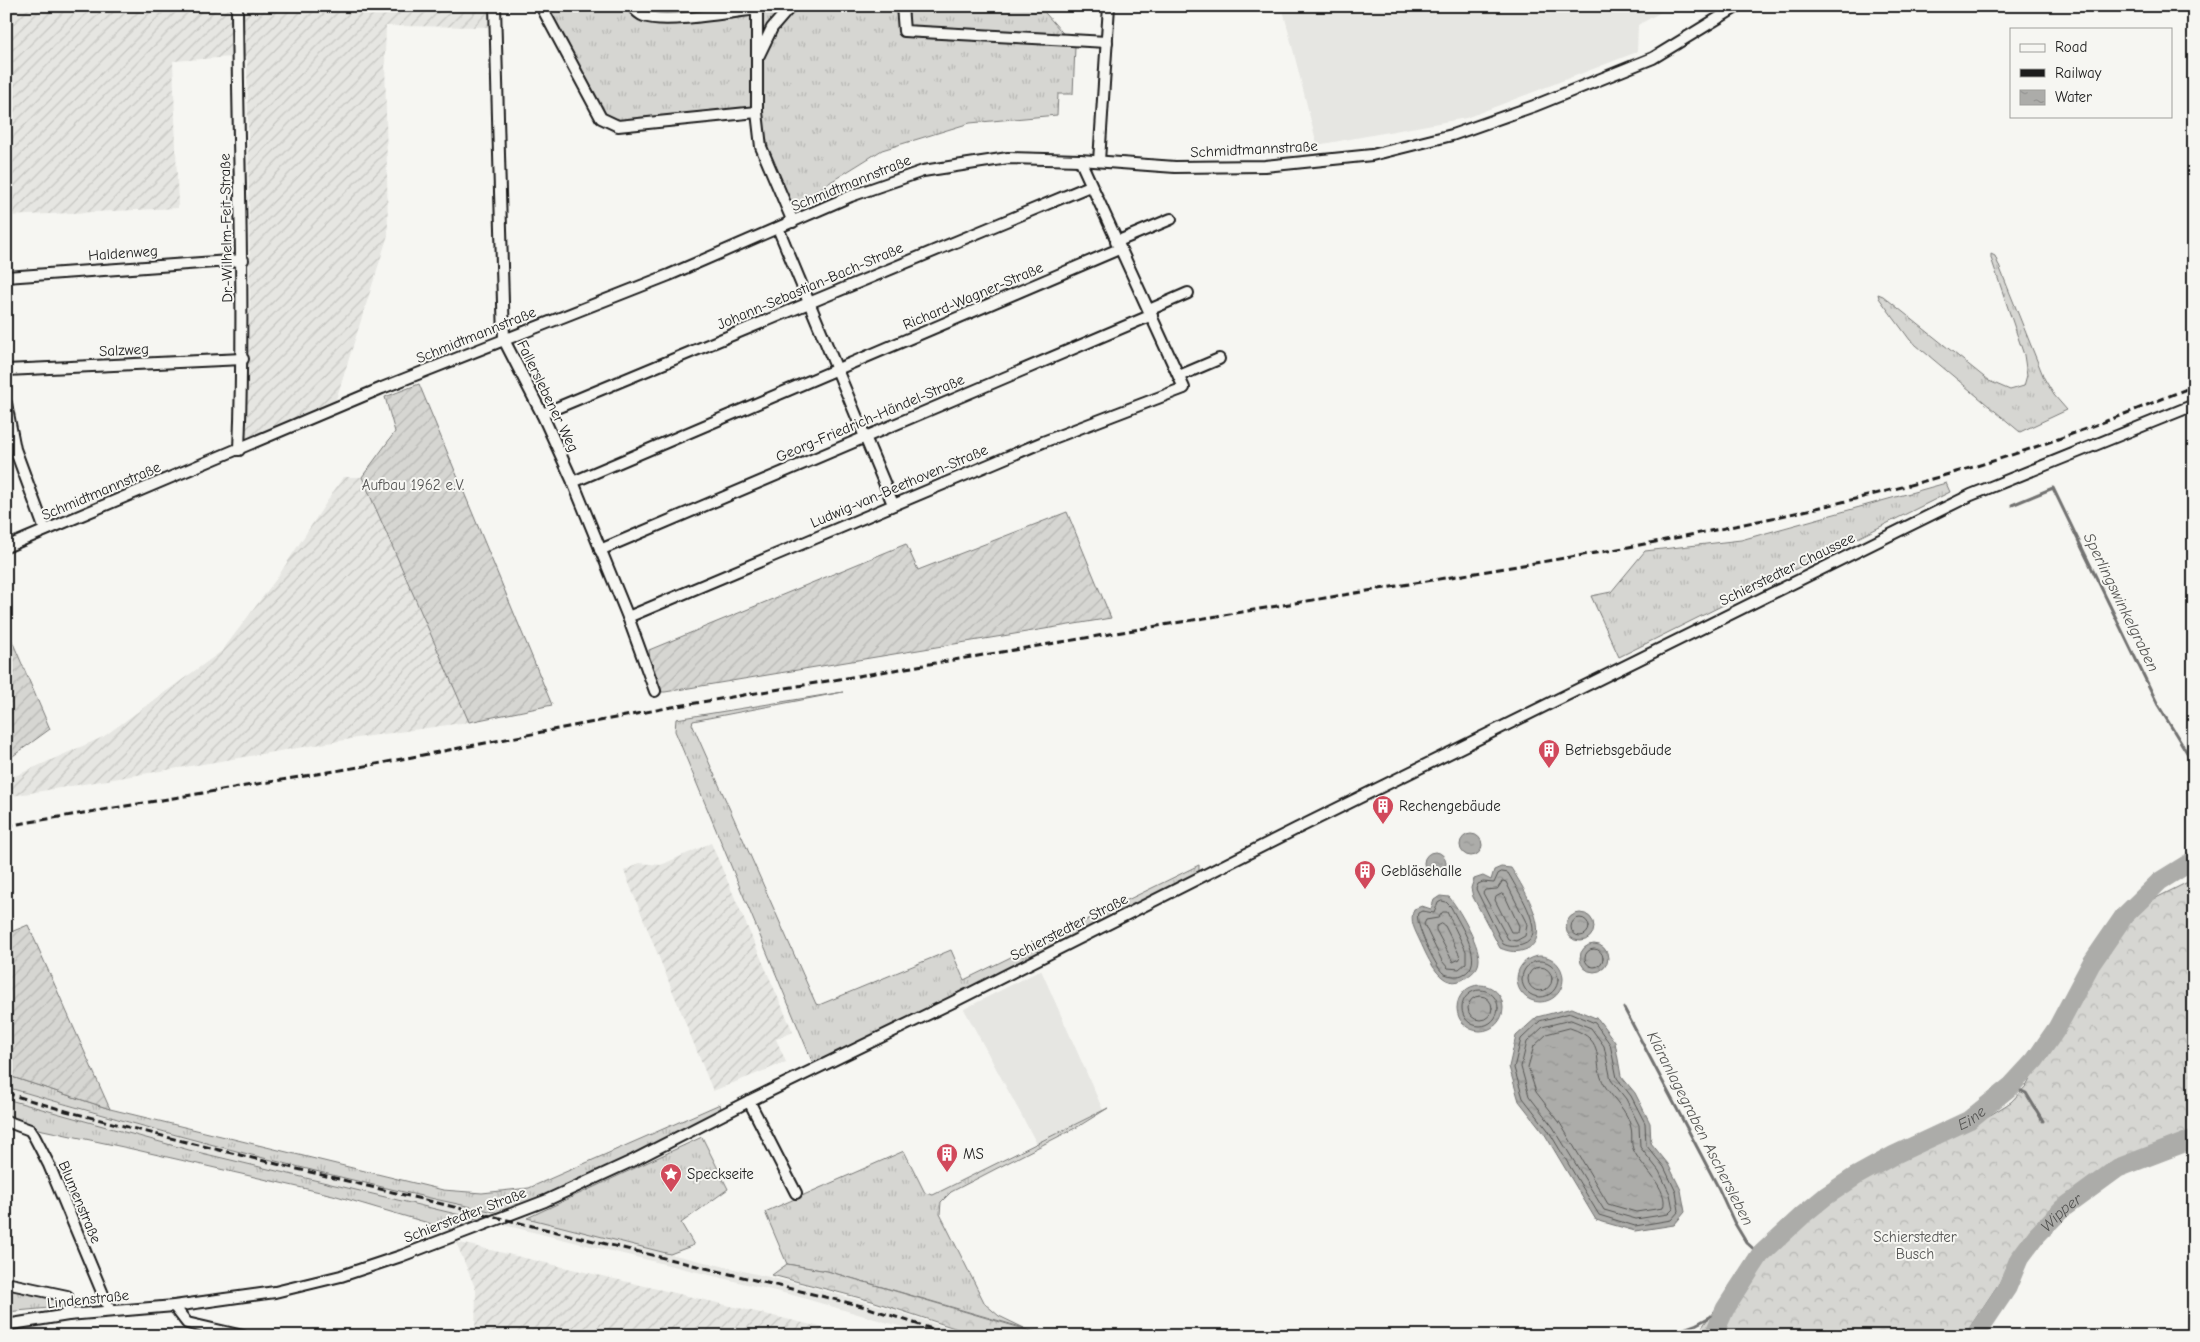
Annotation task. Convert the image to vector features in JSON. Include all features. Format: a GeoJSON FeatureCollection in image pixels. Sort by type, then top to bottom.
{"type":"FeatureCollection","features":[{"type":"Feature","properties":{"kind":"street","name":"Dr.-Wilhelm-Feit-Straße"},"geometry":{"type":"LineString","coordinates":[[237,6],[243,260],[243,359],[239,450]]}},
{"type":"Feature","properties":{"kind":"street","name":"Fallerslebener Weg"},"geometry":{"type":"LineString","coordinates":[[495,6],[504,340],[542,414],[573,482],[628,617],[655,691]]}},
{"type":"Feature","properties":{"kind":"street"},"geometry":{"type":"LineString","coordinates":[[541,6],[601,118],[618,126],[758,112]]}},
{"type":"Feature","properties":{"kind":"street"},"geometry":{"type":"LineString","coordinates":[[632,6],[636,11],[645,16],[664,18],[688,17],[757,8],[758,112],[761,147],[793,222]]}},
{"type":"Feature","properties":{"kind":"street"},"geometry":{"type":"LineString","coordinates":[[757,58],[772,28],[791,6]]}},
{"type":"Feature","properties":{"kind":"street"},"geometry":{"type":"LineString","coordinates":[[902,6],[904,31],[1107,42]]}},
{"type":"Feature","properties":{"kind":"street"},"geometry":{"type":"LineString","coordinates":[[1099,161],[1109,6]]}},
{"type":"Feature","properties":{"kind":"street","name":"Schmidtmannstraße"},"geometry":{"type":"LineString","coordinates":[[6,547],[382,388],[669,275],[851,196],[923,170],[1008,158],[1099,161],[1175,168],[1265,166],[1372,155],[1461,132],[1534,106],[1653,58],[1738,6]]}},
{"type":"Feature","properties":{"kind":"street"},"geometry":{"type":"LineString","coordinates":[[1080,160],[1090,186],[1179,376],[1219,359]]}},
{"type":"Feature","properties":{"kind":"street","name":"Johann-Sebastian-Bach-Straße"},"geometry":{"type":"LineString","coordinates":[[542,414],[1090,186]]}},
{"type":"Feature","properties":{"kind":"street","name":"Richard-Wagner-Straße"},"geometry":{"type":"LineString","coordinates":[[573,482],[838,370],[1118,245],[1171,219]]}},
{"type":"Feature","properties":{"kind":"street"},"geometry":{"type":"LineString","coordinates":[[778,228],[893,504]]}},
{"type":"Feature","properties":{"kind":"street","name":"Haldenweg"},"geometry":{"type":"LineString","coordinates":[[6,277],[243,260]]}},
{"type":"Feature","properties":{"kind":"street","name":"Georg-Friedrich-Händel-Straße"},"geometry":{"type":"LineString","coordinates":[[600,550],[1188,294]]}},
{"type":"Feature","properties":{"kind":"street","name":"Salzweg"},"geometry":{"type":"LineString","coordinates":[[6,370],[243,359]]}},
{"type":"Feature","properties":{"kind":"street","name":"Ludwig-van-Beethoven-Straße"},"geometry":{"type":"LineString","coordinates":[[628,617],[1043,442],[1184,388],[1179,376]]}},
{"type":"Feature","properties":{"kind":"street"},"geometry":{"type":"LineString","coordinates":[[6,403],[14,449],[45,530]]}},
{"type":"Feature","properties":{"kind":"street","name":"Schierstedter Chaussee"},"geometry":{"type":"LineString","coordinates":[[1401,777],[1971,495],[2194,405]]}},
{"type":"Feature","properties":{"kind":"street","name":"Schierstedter Straße"},"geometry":{"type":"LineString","coordinates":[[174,1306],[275,1292],[342,1276],[401,1256],[554,1196],[634,1160],[1401,777]]}},
{"type":"Feature","properties":{"kind":"street"},"geometry":{"type":"LineString","coordinates":[[749,1101],[796,1193]]}},
{"type":"Feature","properties":{"kind":"street","name":"Blumenstraße"},"geometry":{"type":"LineString","coordinates":[[6,1121],[30,1130],[34,1136],[49,1166],[110,1311]]}},
{"type":"Feature","properties":{"kind":"street"},"geometry":{"type":"LineString","coordinates":[[6,1283],[68,1296],[68,1315]]}},
{"type":"Feature","properties":{"kind":"street"},"geometry":{"type":"LineString","coordinates":[[174,1306],[188,1323],[244,1336]]}},
{"type":"Feature","properties":{"kind":"street","name":"Lindenstraße"},"geometry":{"type":"LineString","coordinates":[[6,1325],[68,1315],[174,1306]]}},
{"type":"Feature","properties":{"kind":"shaded area"},"geometry":{"type":"Polygon","coordinates":[[[6,6],[496,6],[496,27],[386,26],[388,235],[333,409],[245,452],[250,300],[247,56],[173,61],[178,208],[6,216],[6,6]]]}},
{"type":"Feature","properties":{"kind":"shaded area"},"geometry":{"type":"Polygon","coordinates":[[[1282,6],[1672,6],[1638,25],[1637,52],[1466,118],[1317,145],[1282,6]]]}},
{"type":"Feature","properties":{"kind":"shaded area"},"geometry":{"type":"Polygon","coordinates":[[[343,477],[362,477],[469,722],[363,737],[6,797],[6,780],[103,737],[222,651],[277,578],[343,477]]]}},
{"type":"Feature","properties":{"kind":"shaded area"},"geometry":{"type":"Polygon","coordinates":[[[711,843],[793,1032],[776,1039],[786,1062],[713,1091],[624,871],[639,863],[661,865],[711,843]]]}},
{"type":"Feature","properties":{"kind":"shaded area"},"geometry":{"type":"Polygon","coordinates":[[[1041,970],[1103,1110],[1037,1144],[964,1009],[1041,970]]]}},
{"type":"Feature","properties":{"kind":"shaded area"},"geometry":{"type":"Polygon","coordinates":[[[6,1087],[96,1114],[249,1154],[499,1213],[481,1220],[189,1150],[6,1099],[6,1087]]]}},
{"type":"Feature","properties":{"kind":"shaded area"},"geometry":{"type":"Polygon","coordinates":[[[524,1217],[803,1285],[888,1308],[971,1336],[933,1336],[796,1296],[504,1225],[524,1217]]]}},
{"type":"Feature","properties":{"kind":"shaded area"},"geometry":{"type":"Polygon","coordinates":[[[456,1242],[859,1336],[475,1336],[476,1290],[456,1242]]]}},
{"type":"Feature","properties":{"kind":"green space"},"geometry":{"type":"Polygon","coordinates":[[[541,6],[632,6],[636,11],[664,18],[757,6],[1039,6],[1075,47],[1073,94],[1058,94],[1057,115],[970,123],[882,150],[787,209],[761,147],[757,112],[618,126],[601,118],[541,6]]]}},
{"type":"Feature","properties":{"kind":"green space"},"geometry":{"type":"Polygon","coordinates":[[[1991,254],[1995,256],[2044,378],[2054,395],[2067,410],[2020,432],[1910,340],[1878,294],[1883,296],[1989,381],[2010,390],[2024,386],[2027,375],[2024,355],[1991,254]]]}},
{"type":"Feature","properties":{"kind":"green space","name":"Aufbau 1962 e.V."},"geometry":{"type":"Polygon","coordinates":[[[419,384],[552,705],[469,722],[362,477],[395,432],[385,397],[419,384]]]}},
{"type":"Feature","properties":{"kind":"green space"},"geometry":{"type":"Polygon","coordinates":[[[1946,483],[1950,492],[1619,657],[1591,596],[1611,592],[1645,551],[1741,540],[1946,483]]]}},
{"type":"Feature","properties":{"kind":"green space"},"geometry":{"type":"Polygon","coordinates":[[[1067,512],[1111,618],[662,692],[650,662],[649,650],[906,544],[918,570],[1067,512]]]}},
{"type":"Feature","properties":{"kind":"green space"},"geometry":{"type":"Polygon","coordinates":[[[6,627],[50,729],[6,761],[6,627]]]}},
{"type":"Feature","properties":{"kind":"green space"},"geometry":{"type":"Polygon","coordinates":[[[843,692],[693,721],[692,724],[816,1004],[819,1005],[951,950],[964,980],[1199,865],[1199,873],[820,1062],[812,1061],[675,731],[676,719],[843,692]]]}},
{"type":"Feature","properties":{"kind":"green space","name":"Schierstedter Busch"},"geometry":{"type":"Polygon","coordinates":[[[2194,879],[2194,1146],[2134,1168],[2070,1198],[2031,1235],[1964,1336],[1696,1336],[1709,1317],[1753,1264],[1806,1210],[1862,1171],[1946,1137],[1992,1114],[2011,1102],[2027,1085],[2086,967],[2103,941],[2121,922],[2142,905],[2194,879]]]}},
{"type":"Feature","properties":{"kind":"green space"},"geometry":{"type":"Polygon","coordinates":[[[28,925],[110,1109],[6,1075],[6,934],[28,925]]]}},
{"type":"Feature","properties":{"kind":"green space"},"geometry":{"type":"Polygon","coordinates":[[[6,1075],[110,1109],[443,1190],[482,1193],[529,1188],[720,1104],[721,1109],[612,1165],[499,1213],[251,1155],[128,1122],[6,1087],[6,1075]]]}},
{"type":"Feature","properties":{"kind":"green space"},"geometry":{"type":"Polygon","coordinates":[[[6,1099],[189,1150],[481,1220],[452,1230],[333,1195],[24,1126],[6,1121],[6,1099]]]}},
{"type":"Feature","properties":{"kind":"green space"},"geometry":{"type":"Polygon","coordinates":[[[1108,1108],[1079,1126],[951,1192],[941,1202],[940,1214],[985,1304],[999,1316],[1024,1328],[827,1271],[787,1264],[765,1212],[904,1151],[925,1193],[933,1195],[1108,1108]]]}},
{"type":"Feature","properties":{"kind":"green space"},"geometry":{"type":"Polygon","coordinates":[[[702,1137],[728,1189],[681,1223],[694,1245],[670,1254],[527,1218],[702,1137]]]}},
{"type":"Feature","properties":{"kind":"green space"},"geometry":{"type":"Polygon","coordinates":[[[787,1264],[827,1271],[1048,1336],[979,1336],[872,1301],[772,1275],[787,1264]]]}},
{"type":"Feature","properties":{"kind":"green space"},"geometry":{"type":"Polygon","coordinates":[[[6,1287],[58,1299],[60,1307],[6,1312],[6,1287]]]}},
{"type":"Feature","properties":{"kind":"water"},"geometry":{"type":"Polygon","coordinates":[[[1471,834],[1479,837],[1482,845],[1479,853],[1471,856],[1463,853],[1460,845],[1463,837],[1471,834]]]}},
{"type":"Feature","properties":{"kind":"water"},"geometry":{"type":"Polygon","coordinates":[[[1435,852],[1443,855],[1446,863],[1443,871],[1435,874],[1427,871],[1424,863],[1427,855],[1435,852]]]}},
{"type":"Feature","properties":{"kind":"water"},"geometry":{"type":"Polygon","coordinates":[[[1501,867],[1511,868],[1528,898],[1537,922],[1535,942],[1524,950],[1514,951],[1500,948],[1473,897],[1471,888],[1474,879],[1483,876],[1491,880],[1494,870],[1501,867]]]}},
{"type":"Feature","properties":{"kind":"water"},"geometry":{"type":"Polygon","coordinates":[[[1440,896],[1449,897],[1453,902],[1476,944],[1478,952],[1479,962],[1476,970],[1458,981],[1450,981],[1443,978],[1437,972],[1427,956],[1412,921],[1414,909],[1422,906],[1431,909],[1434,900],[1440,896]]]}},
{"type":"Feature","properties":{"kind":"water"},"geometry":{"type":"Polygon","coordinates":[[[1580,913],[1590,917],[1594,927],[1590,937],[1580,941],[1570,937],[1566,927],[1570,917],[1580,913]]]}},
{"type":"Feature","properties":{"kind":"water"},"geometry":{"type":"Polygon","coordinates":[[[1594,944],[1604,948],[1608,958],[1604,968],[1594,972],[1584,968],[1580,958],[1584,948],[1594,944]]]}},
{"type":"Feature","properties":{"kind":"water"},"geometry":{"type":"Polygon","coordinates":[[[1540,956],[1553,960],[1559,966],[1563,979],[1559,992],[1553,998],[1540,1002],[1527,998],[1521,992],[1517,979],[1521,966],[1527,960],[1540,956]]]}},
{"type":"Feature","properties":{"kind":"water"},"geometry":{"type":"Polygon","coordinates":[[[1475,985],[1485,985],[1499,995],[1503,1008],[1499,1021],[1493,1027],[1485,1031],[1475,1031],[1461,1021],[1457,1013],[1457,1003],[1467,989],[1475,985]]]}},
{"type":"Feature","properties":{"kind":"water"},"geometry":{"type":"Polygon","coordinates":[[[1572,1008],[1598,1019],[1615,1042],[1621,1076],[1635,1093],[1650,1123],[1651,1143],[1668,1164],[1681,1190],[1685,1212],[1674,1225],[1635,1231],[1596,1220],[1544,1133],[1519,1101],[1509,1067],[1516,1036],[1537,1017],[1572,1008]]]}},
{"type":"Feature","properties":{"kind":"waterway","name":"Sperlingswinkelgraben"},"geometry":{"type":"LineString","coordinates":[[2012,505],[2053,488],[2158,705],[2194,764]]}},
{"type":"Feature","properties":{"kind":"waterway","name":"Eine"},"geometry":{"type":"LineString","coordinates":[[1713,1336],[1725,1309],[1760,1255],[1804,1214],[1826,1196],[1856,1176],[1894,1155],[1969,1120],[2011,1086],[2035,1060],[2057,1028],[2091,964],[2124,916],[2160,881],[2194,860]]}},
{"type":"Feature","properties":{"kind":"waterway","name":"Kläranlagegraben Aschersleben"},"geometry":{"type":"LineString","coordinates":[[1624,1008],[1718,1187],[1734,1222],[1746,1242],[1760,1255]]}},
{"type":"Feature","properties":{"kind":"waterway"},"geometry":{"type":"LineString","coordinates":[[2011,1086],[2026,1093],[2043,1121]]}},
{"type":"Feature","properties":{"kind":"waterway","name":"Wipper"},"geometry":{"type":"LineString","coordinates":[[1975,1336],[2007,1288],[2019,1259],[2037,1235],[2062,1209],[2118,1168],[2194,1139]]}},
{"type":"Feature","properties":{"kind":"waterway"},"geometry":{"type":"LineString","coordinates":[[1664,1336],[1695,1325],[1725,1309]]}},
{"type":"Feature","properties":{"kind":"waterway"},"geometry":{"type":"LineString","coordinates":[[1340,1332],[1342,1336]]}},
{"type":"Feature","properties":{"kind":"railway"},"geometry":{"type":"LineString","coordinates":[[6,826],[371,765],[672,707],[1613,550],[1699,533],[1871,495],[1986,463],[2076,432],[2194,386]]}},
{"type":"Feature","properties":{"kind":"railway"},"geometry":{"type":"LineString","coordinates":[[6,1093],[66,1111],[178,1140],[866,1307],[953,1336]]}},
{"type":"Feature","properties":{"kind":"place","name":"Betriebsgebäude"},"geometry":{"type":"Point","coordinates":[1549,769]}},
{"type":"Feature","properties":{"kind":"place","name":"Rechengebäude"},"geometry":{"type":"Point","coordinates":[1383,825]}},
{"type":"Feature","properties":{"kind":"place","name":"Gebläsehalle"},"geometry":{"type":"Point","coordinates":[1365,890]}},
{"type":"Feature","properties":{"kind":"place","name":"MS"},"geometry":{"type":"Point","coordinates":[947,1173]}},
{"type":"Feature","properties":{"kind":"place","name":"Speckseite"},"geometry":{"type":"Point","coordinates":[671,1193]}}]}
